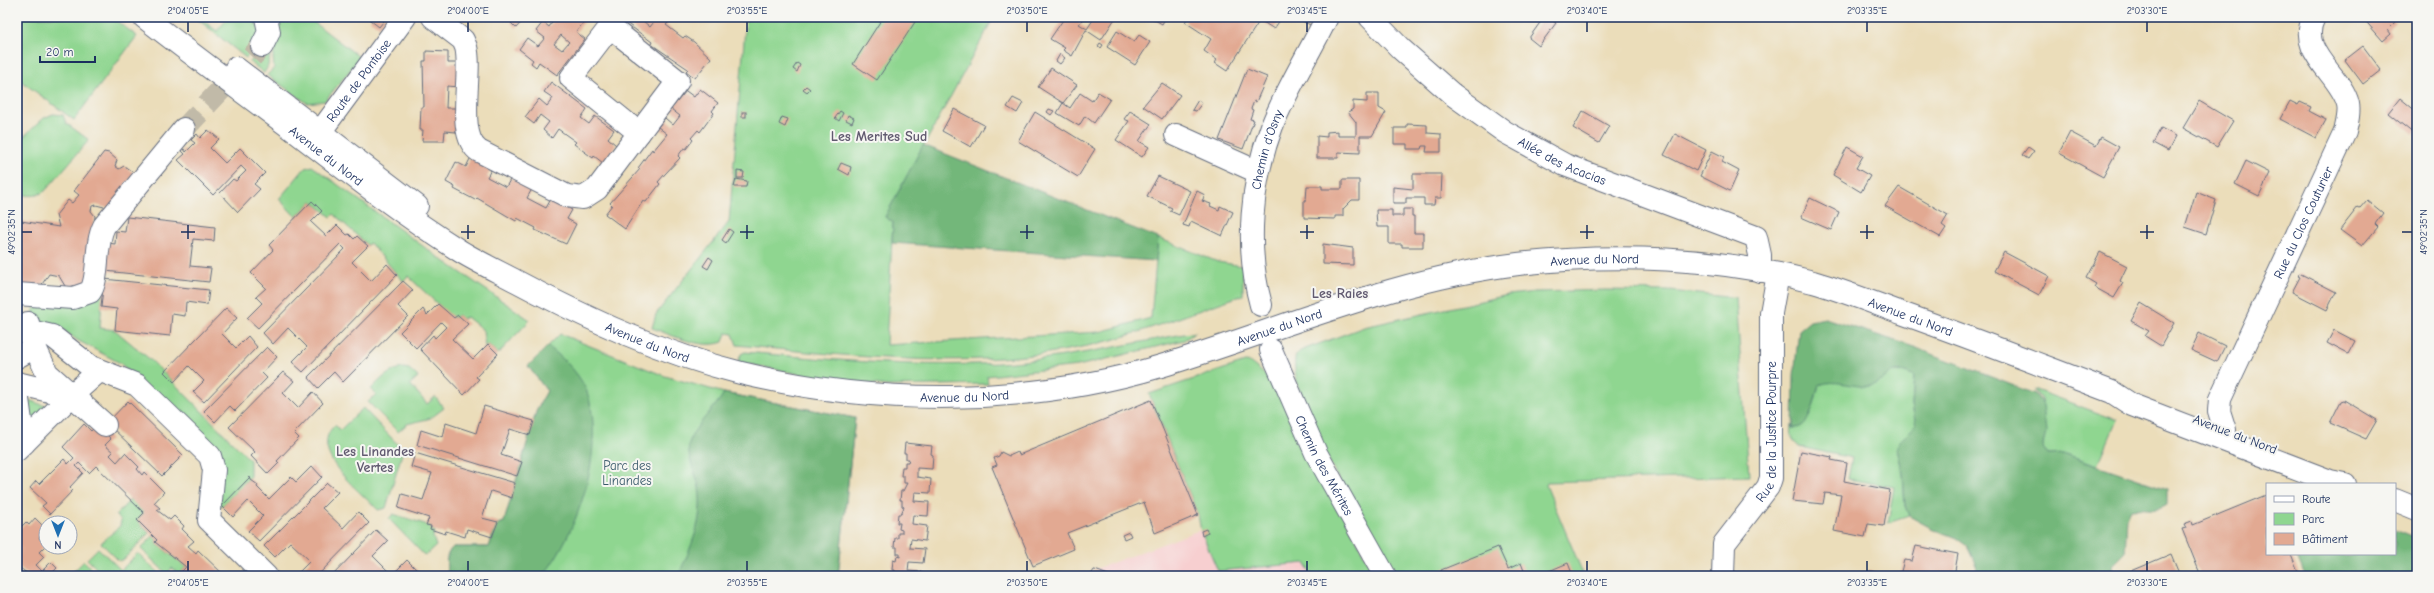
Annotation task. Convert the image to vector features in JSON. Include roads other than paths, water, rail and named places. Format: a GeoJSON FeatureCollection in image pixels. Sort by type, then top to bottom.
{"type":"FeatureCollection","features":[{"type":"Feature","properties":{"kind":"street","name":"Avenue du Nord"},"geometry":{"type":"LineString","coordinates":[[144,17],[316,138]]}},
{"type":"Feature","properties":{"kind":"street","name":"Avenue du Nord"},"geometry":{"type":"LineString","coordinates":[[168,17],[316,138],[376,194],[466,255],[517,281],[559,305],[618,332],[689,358],[745,374],[864,394],[964,396],[1042,389],[1133,373],[1159,366],[1363,298],[1432,279],[1477,270],[1524,264],[1617,259],[1675,261],[1769,273],[1836,289],[2112,392],[2135,396],[2334,472],[2354,483]]}},
{"type":"Feature","properties":{"kind":"street"},"geometry":{"type":"LineString","coordinates":[[262,46],[269,32],[266,17]]}},
{"type":"Feature","properties":{"kind":"street","name":"Route de Pontoise"},"geometry":{"type":"LineString","coordinates":[[316,138],[405,17]]}},
{"type":"Feature","properties":{"kind":"street"},"geometry":{"type":"LineString","coordinates":[[433,17],[462,40],[466,47],[468,133],[474,148],[479,151],[567,196],[583,198],[598,189],[678,81],[614,22],[572,78],[639,133]]}},
{"type":"Feature","properties":{"kind":"street","name":"Chemin d'Osny"},"geometry":{"type":"LineString","coordinates":[[1260,299],[1253,264],[1252,240],[1253,211],[1258,172],[1272,125],[1327,17]]}},
{"type":"Feature","properties":{"kind":"street","name":"Allée des Acacias"},"geometry":{"type":"LineString","coordinates":[[1370,17],[1452,94],[1505,132],[1565,165],[1756,237],[1760,255],[1769,273]]}},
{"type":"Feature","properties":{"kind":"street","name":"Rue du Clos Couturier"},"geometry":{"type":"LineString","coordinates":[[2225,430],[2219,411],[2220,399],[2345,132],[2348,117],[2348,105],[2343,92],[2315,53],[2310,42],[2310,33],[2314,17]]}},
{"type":"Feature","properties":{"kind":"street"},"geometry":{"type":"LineString","coordinates":[[25,322],[73,298],[90,292],[93,282],[99,235],[104,226],[184,129]]}},
{"type":"Feature","properties":{"kind":"street"},"geometry":{"type":"LineString","coordinates":[[1176,135],[1258,172]]}},
{"type":"Feature","properties":{"kind":"street","name":"Rue de la Justice Pourpre"},"geometry":{"type":"LineString","coordinates":[[1723,576],[1724,544],[1768,487],[1771,478],[1772,313],[1769,273]]}},
{"type":"Feature","properties":{"kind":"street"},"geometry":{"type":"LineString","coordinates":[[25,322],[52,336],[74,355],[99,371],[137,384],[210,456],[214,470],[209,520],[266,576]]}},
{"type":"Feature","properties":{"kind":"street"},"geometry":{"type":"LineString","coordinates":[[25,322],[47,373],[105,425]]}},
{"type":"Feature","properties":{"kind":"street","name":"Chemin des Mérites"},"geometry":{"type":"LineString","coordinates":[[1271,350],[1316,453],[1385,576]]}},
{"type":"Feature","properties":{"kind":"street"},"geometry":{"type":"LineString","coordinates":[[21,447],[71,396],[99,371]]}},
{"type":"Feature","properties":{"kind":"street"},"geometry":{"type":"LineString","coordinates":[[17,383],[71,396]]}},
{"type":"Feature","properties":{"kind":"street"},"geometry":{"type":"LineString","coordinates":[[17,392],[21,447]]}},
{"type":"Feature","properties":{"kind":"street","name":"Avenue du Nord"},"geometry":{"type":"LineString","coordinates":[[2112,392],[2132,405],[2330,481],[2340,483]]}},
{"type":"Feature","properties":{"kind":"street"},"geometry":{"type":"LineString","coordinates":[[2396,500],[2417,509]]}},
{"type":"Feature","properties":{"kind":"tunnel"},"geometry":{"type":"LineString","coordinates":[[184,129],[262,46]]}},
{"type":"Feature","properties":{"kind":"district","name":"Les Merites Sud"},"geometry":{"type":"Point","coordinates":[879,136]}},
{"type":"Feature","properties":{"kind":"district","name":"Les Raies"},"geometry":{"type":"Point","coordinates":[1340,293]}},
{"type":"Feature","properties":{"kind":"district","name":"Les Linandes Vertes"},"geometry":{"type":"Point","coordinates":[375,460]}},
{"type":"Feature","properties":{"kind":"park label","name":"Parc des Linandes"},"geometry":{"type":"Point","coordinates":[627,472]}}]}
